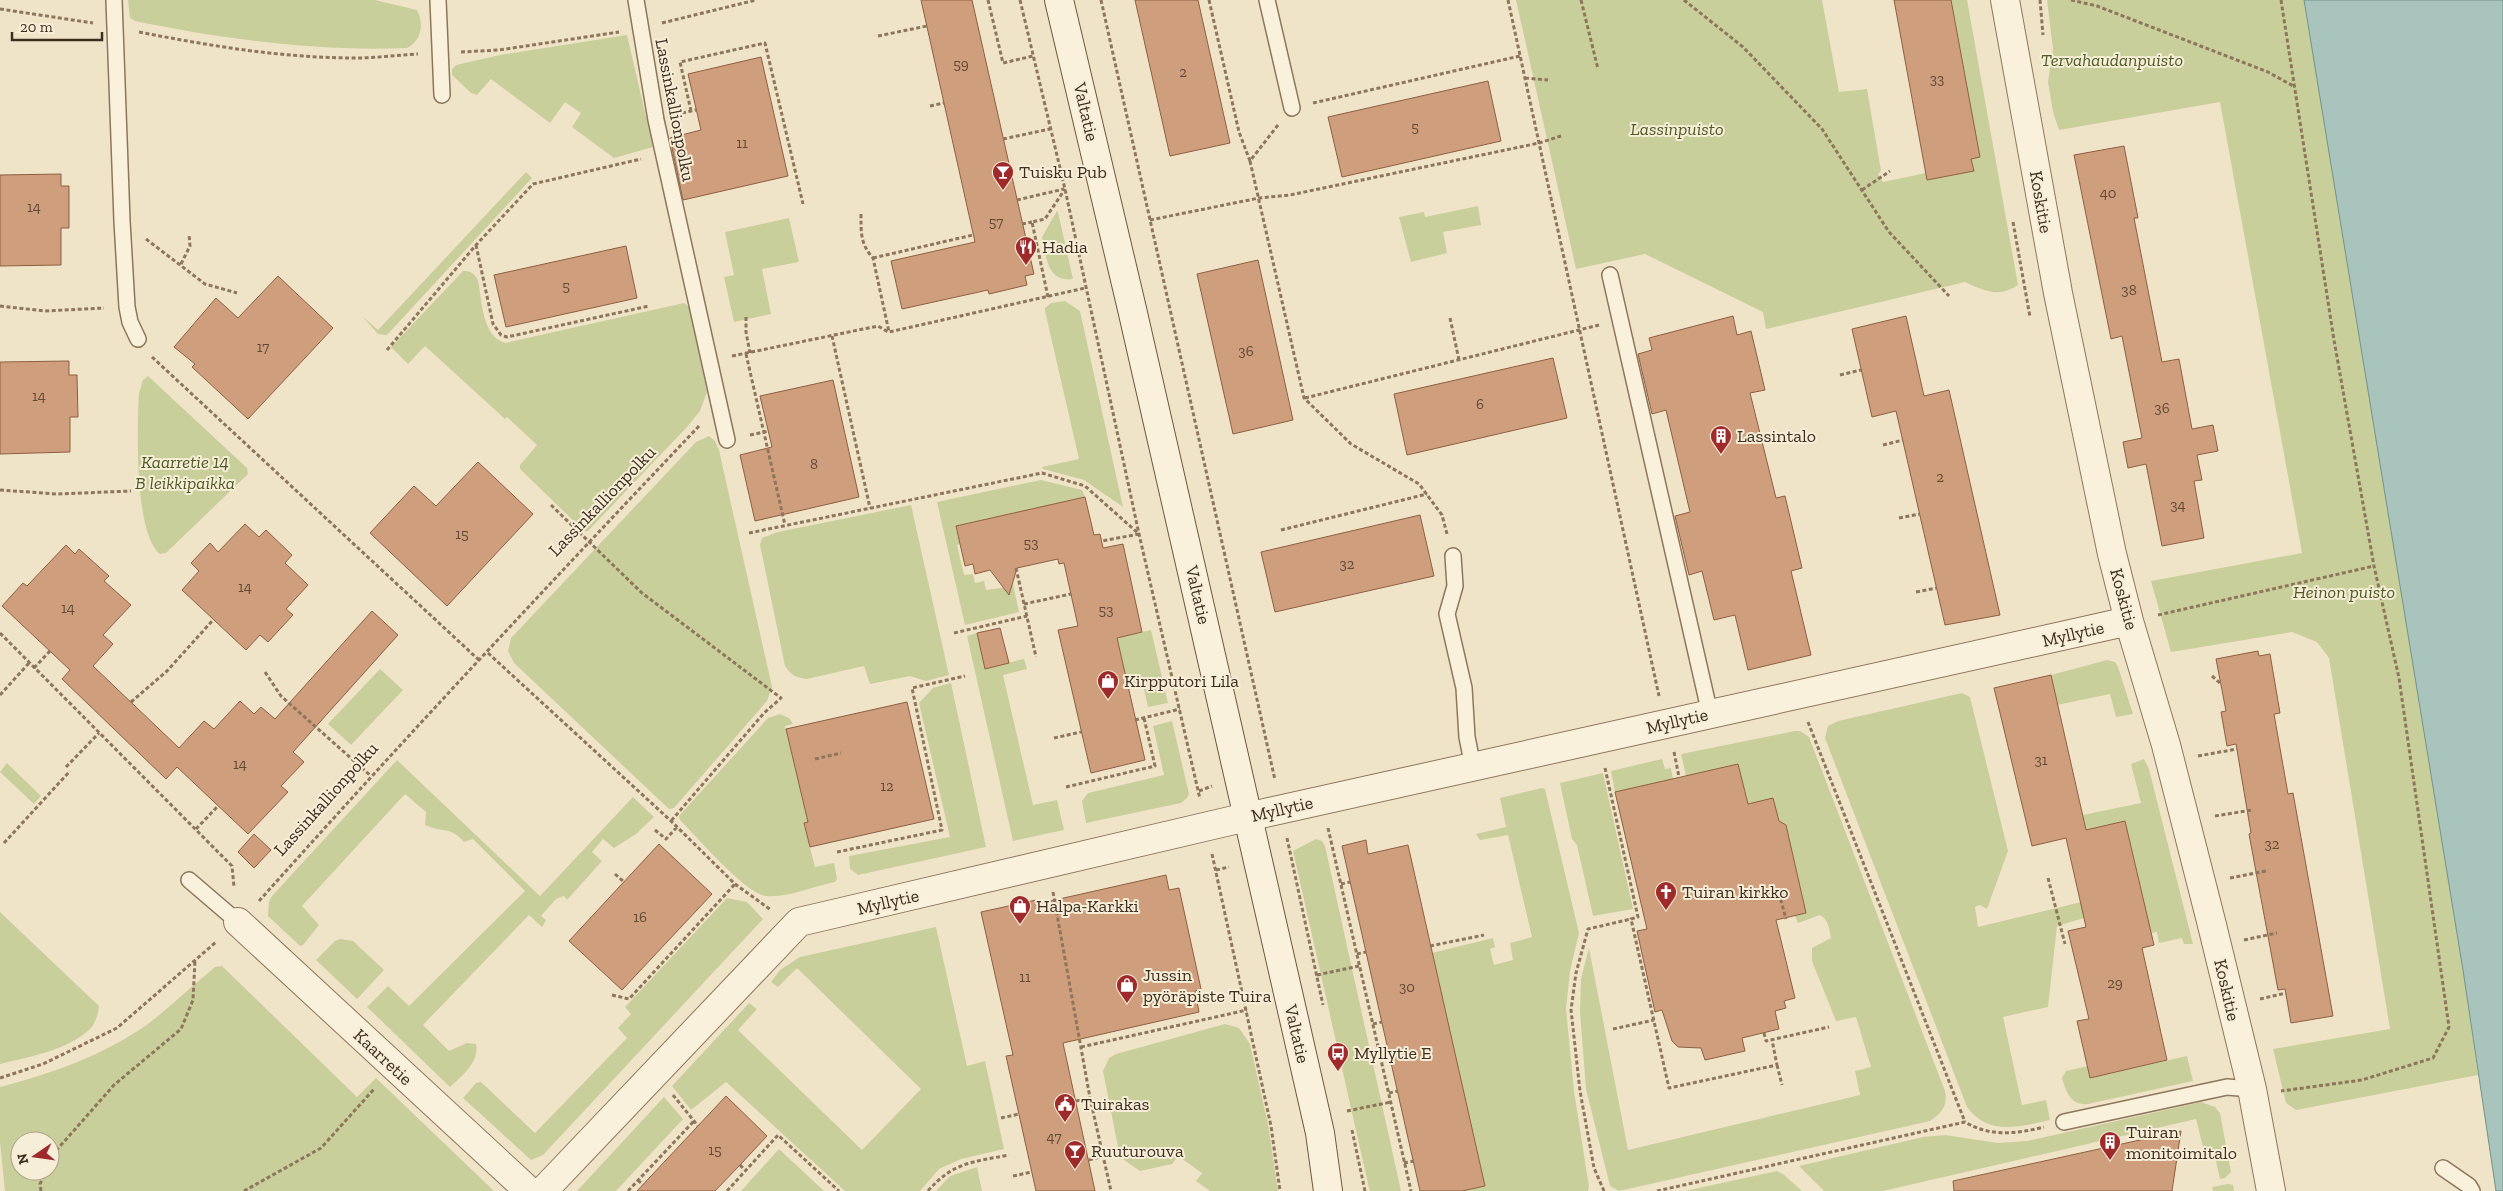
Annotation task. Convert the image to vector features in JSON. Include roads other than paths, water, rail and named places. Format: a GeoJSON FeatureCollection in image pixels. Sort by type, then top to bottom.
{"type":"FeatureCollection","features":[{"type":"Feature","properties":{"kind":"street","name":"Valtatie"},"geometry":{"type":"LineString","coordinates":[[1059,0],[1132,309],[1320,1133],[1328,1191]]}},
{"type":"Feature","properties":{"kind":"street","name":"Koskitie"},"geometry":{"type":"LineString","coordinates":[[2005,0],[2058,293],[2112,554],[2129,621],[2166,744],[2263,1090],[2271,1191]]}},
{"type":"Feature","properties":{"kind":"street","name":"Myllytie"},"geometry":{"type":"LineString","coordinates":[[543,1191],[800,922],[1247,817],[1473,767],[1670,735],[1710,714],[2129,621]]}},
{"type":"Feature","properties":{"kind":"street","name":"Kaarretie"},"geometry":{"type":"LineString","coordinates":[[245,916],[394,1067],[529,1191]]}},
{"type":"Feature","properties":{"kind":"lane"},"geometry":{"type":"LineString","coordinates":[[114,0],[122,221],[128,306],[130,322],[138,339]]}},
{"type":"Feature","properties":{"kind":"lane"},"geometry":{"type":"LineString","coordinates":[[438,0],[442,95]]}},
{"type":"Feature","properties":{"kind":"lane","name":"Lassinkallionpolku"},"geometry":{"type":"LineString","coordinates":[[636,0],[663,153],[711,361],[727,440]]}},
{"type":"Feature","properties":{"kind":"lane"},"geometry":{"type":"LineString","coordinates":[[1267,0],[1292,108]]}},
{"type":"Feature","properties":{"kind":"lane"},"geometry":{"type":"LineString","coordinates":[[1610,275],[1710,714]]}},
{"type":"Feature","properties":{"kind":"lane"},"geometry":{"type":"LineString","coordinates":[[1453,556],[1454,586],[1447,614],[1464,688],[1466,737],[1473,767]]}},
{"type":"Feature","properties":{"kind":"lane"},"geometry":{"type":"LineString","coordinates":[[189,880],[245,916]]}},
{"type":"Feature","properties":{"kind":"lane"},"geometry":{"type":"LineString","coordinates":[[2064,1122],[2226,1087],[2263,1090]]}},
{"type":"Feature","properties":{"kind":"lane"},"geometry":{"type":"LineString","coordinates":[[2443,1168],[2469,1186],[2472,1191]]}},
{"type":"Feature","properties":{"kind":"water"},"geometry":{"type":"Polygon","coordinates":[[[2304,0],[2503,0],[2503,1191],[2496,1191],[2463,970],[2304,0]]]}},
{"type":"Feature","properties":{"kind":"place","name":"Tuisku Pub"},"geometry":{"type":"Point","coordinates":[1003,191]}},
{"type":"Feature","properties":{"kind":"place","name":"Hadia"},"geometry":{"type":"Point","coordinates":[1026,266]}},
{"type":"Feature","properties":{"kind":"place","name":"Lassintalo"},"geometry":{"type":"Point","coordinates":[1721,455]}},
{"type":"Feature","properties":{"kind":"place","name":"Kirpputori Lila"},"geometry":{"type":"Point","coordinates":[1108,700]}},
{"type":"Feature","properties":{"kind":"place","name":"Tuiran kirkko"},"geometry":{"type":"Point","coordinates":[1666,911]}},
{"type":"Feature","properties":{"kind":"place","name":"Halpa-Karkki"},"geometry":{"type":"Point","coordinates":[1020,925]}},
{"type":"Feature","properties":{"kind":"place","name":"Jussin pyöräpiste Tuira"},"geometry":{"type":"Point","coordinates":[1127,1004]}},
{"type":"Feature","properties":{"kind":"place","name":"Myllytie E"},"geometry":{"type":"Point","coordinates":[1338,1072]}},
{"type":"Feature","properties":{"kind":"place","name":"Tuirakas"},"geometry":{"type":"Point","coordinates":[1065,1123]}},
{"type":"Feature","properties":{"kind":"place","name":"Tuiran monitoimitalo"},"geometry":{"type":"Point","coordinates":[2110,1161]}},
{"type":"Feature","properties":{"kind":"place","name":"Ruuturouva"},"geometry":{"type":"Point","coordinates":[1075,1170]}},
{"type":"Feature","properties":{"kind":"park label","name":"Tervahaudanpuisto"},"geometry":{"type":"Point","coordinates":[2112,60]}},
{"type":"Feature","properties":{"kind":"park label","name":"Lassinpuisto"},"geometry":{"type":"Point","coordinates":[1677,129]}},
{"type":"Feature","properties":{"kind":"park label","name":"Kaarretie 14 B leikkipaikka"},"geometry":{"type":"Point","coordinates":[185,472]}},
{"type":"Feature","properties":{"kind":"park label","name":"Heinon puisto"},"geometry":{"type":"Point","coordinates":[2344,592]}}]}
